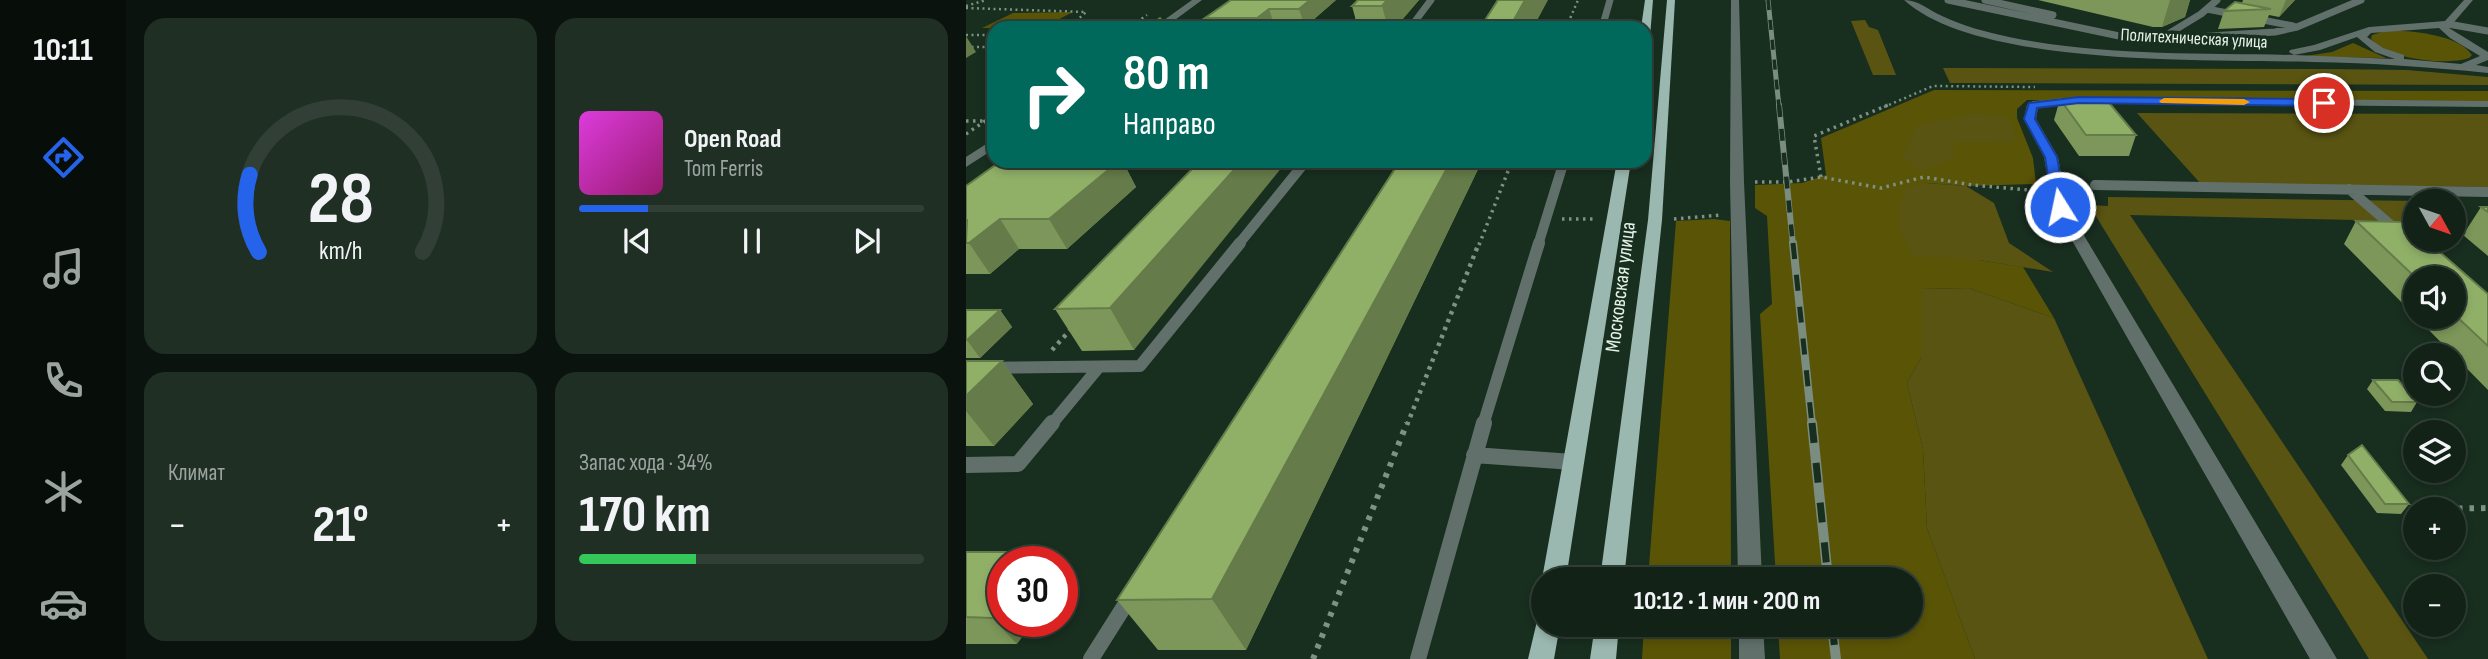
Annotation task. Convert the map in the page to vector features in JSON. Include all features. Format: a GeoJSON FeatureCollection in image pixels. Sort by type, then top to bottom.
{"type":"FeatureCollection","features":[{"type":"Feature","properties":{"kind":"main road"},"geometry":{"type":"LineString","coordinates":[[1647,21],[1649,0]]}},
{"type":"Feature","properties":{"kind":"main road","name":"Московская улица"},"geometry":{"type":"LineString","coordinates":[[1613,567],[1655,220],[1671,0]]}},
{"type":"Feature","properties":{"kind":"main road","name":"Московская улица"},"geometry":{"type":"LineString","coordinates":[[1556,567],[1623,168]]}},
{"type":"Feature","properties":{"kind":"main road"},"geometry":{"type":"LineString","coordinates":[[1541,659],[1544,637]]}},
{"type":"Feature","properties":{"kind":"main road"},"geometry":{"type":"LineString","coordinates":[[1603,659],[1606,637]]}},
{"type":"Feature","properties":{"kind":"street"},"geometry":{"type":"LineString","coordinates":[[1168,21],[1198,0]]}},
{"type":"Feature","properties":{"kind":"street"},"geometry":{"type":"LineString","coordinates":[[1735,0],[1737,182],[1750,567]]}},
{"type":"Feature","properties":{"kind":"street","name":"Политехническая улица"},"geometry":{"type":"LineString","coordinates":[[1908,0],[1952,23],[1996,37],[2052,47],[2161,54],[2434,64],[2488,70]]}},
{"type":"Feature","properties":{"kind":"street"},"geometry":{"type":"LineString","coordinates":[[2369,30],[2363,33],[2362,38],[2379,50],[2434,64],[2469,65],[2482,61],[2486,56],[2482,50],[2452,37],[2444,28],[2469,0]]}},
{"type":"Feature","properties":{"kind":"street"},"geometry":{"type":"LineString","coordinates":[[2232,57],[2282,55],[2315,48],[2369,30],[2448,24]]}},
{"type":"Feature","properties":{"kind":"street"},"geometry":{"type":"LineString","coordinates":[[2397,27],[2488,45]]}},
{"type":"Feature","properties":{"kind":"street"},"geometry":{"type":"LineString","coordinates":[[2324,659],[2060,207],[2051,157],[2030,119],[2033,105],[2079,100],[2488,104]]}},
{"type":"Feature","properties":{"kind":"street"},"geometry":{"type":"LineString","coordinates":[[966,163],[987,148]]}},
{"type":"Feature","properties":{"kind":"street"},"geometry":{"type":"LineString","coordinates":[[1751,637],[1752,659]]}},
{"type":"Feature","properties":{"kind":"lane"},"geometry":{"type":"LineString","coordinates":[[1415,21],[1432,0]]}},
{"type":"Feature","properties":{"kind":"lane"},"geometry":{"type":"LineString","coordinates":[[1604,21],[1610,0]]}},
{"type":"Feature","properties":{"kind":"lane"},"geometry":{"type":"LineString","coordinates":[[1948,0],[2143,41],[2275,32],[2297,27],[2361,0]]}},
{"type":"Feature","properties":{"kind":"lane"},"geometry":{"type":"LineString","coordinates":[[1985,0],[2160,39]]}},
{"type":"Feature","properties":{"kind":"lane"},"geometry":{"type":"LineString","coordinates":[[2161,54],[2157,45],[2160,39],[2217,0]]}},
{"type":"Feature","properties":{"kind":"lane"},"geometry":{"type":"LineString","coordinates":[[2188,11],[2204,11],[2297,27]]}},
{"type":"Feature","properties":{"kind":"lane"},"geometry":{"type":"LineString","coordinates":[[2448,24],[2488,31]]}},
{"type":"Feature","properties":{"kind":"lane"},"geometry":{"type":"LineString","coordinates":[[966,368],[1140,366],[1301,168]]}},
{"type":"Feature","properties":{"kind":"lane"},"geometry":{"type":"LineString","coordinates":[[1418,659],[1474,455],[1562,168]]}},
{"type":"Feature","properties":{"kind":"lane"},"geometry":{"type":"LineString","coordinates":[[2095,185],[2488,192]]}},
{"type":"Feature","properties":{"kind":"lane"},"geometry":{"type":"LineString","coordinates":[[2349,189],[2403,236]]}},
{"type":"Feature","properties":{"kind":"lane"},"geometry":{"type":"LineString","coordinates":[[966,465],[1018,464],[1099,367]]}},
{"type":"Feature","properties":{"kind":"lane"},"geometry":{"type":"LineString","coordinates":[[1474,455],[1573,462]]}},
{"type":"Feature","properties":{"kind":"lane"},"geometry":{"type":"LineString","coordinates":[[1091,659],[1142,578]]}},
{"type":"Feature","properties":{"kind":"path"},"geometry":{"type":"LineString","coordinates":[[966,7],[986,0]]}},
{"type":"Feature","properties":{"kind":"path"},"geometry":{"type":"LineString","coordinates":[[1569,21],[1578,0]]}},
{"type":"Feature","properties":{"kind":"path"},"geometry":{"type":"LineString","coordinates":[[966,7],[1086,12],[1076,21]]}},
{"type":"Feature","properties":{"kind":"path"},"geometry":{"type":"LineString","coordinates":[[1355,21],[1365,10]]}},
{"type":"Feature","properties":{"kind":"path"},"geometry":{"type":"LineString","coordinates":[[966,35],[987,35]]}},
{"type":"Feature","properties":{"kind":"path"},"geometry":{"type":"LineString","coordinates":[[966,47],[987,47]]}},
{"type":"Feature","properties":{"kind":"path"},"geometry":{"type":"LineString","coordinates":[[966,121],[985,121]]}},
{"type":"Feature","properties":{"kind":"path"},"geometry":{"type":"LineString","coordinates":[[966,134],[985,121]]}},
{"type":"Feature","properties":{"kind":"path"},"geometry":{"type":"LineString","coordinates":[[1313,659],[1509,168]]}},
{"type":"Feature","properties":{"kind":"path"},"geometry":{"type":"LineString","coordinates":[[1737,182],[1788,182],[1821,177],[1881,188],[1924,177],[2028,191],[2058,190]]}},
{"type":"Feature","properties":{"kind":"path"},"geometry":{"type":"LineString","coordinates":[[1036,368],[1077,324]]}},
{"type":"Feature","properties":{"kind":"path"},"geometry":{"type":"LineString","coordinates":[[2466,508],[2488,508]]}},
{"type":"Feature","properties":{"kind":"shaded area"},"geometry":{"type":"Polygon","coordinates":[[[1073,12],[1056,21],[996,21],[1013,13],[1073,12]]]}},
{"type":"Feature","properties":{"kind":"shaded area"},"geometry":{"type":"Polygon","coordinates":[[[1865,20],[1869,27],[1878,30],[1896,75],[1873,75],[1851,21],[1865,20]]]}},
{"type":"Feature","properties":{"kind":"shaded area"},"geometry":{"type":"Polygon","coordinates":[[[2385,31],[2406,31],[2444,38],[2456,42],[2472,55],[2469,58],[2446,61],[2403,56],[2390,52],[2371,39],[2372,35],[2385,31]]]}},
{"type":"Feature","properties":{"kind":"shaded area"},"geometry":{"type":"Polygon","coordinates":[[[2353,43],[2386,58],[2299,57],[2332,52],[2353,43]]]}},
{"type":"Feature","properties":{"kind":"shaded area"},"geometry":{"type":"Polygon","coordinates":[[[1943,68],[2407,70],[2488,77],[2488,85],[1950,83],[1943,68]]]}},
{"type":"Feature","properties":{"kind":"shaded area"},"geometry":{"type":"Polygon","coordinates":[[[1934,90],[2488,91],[2488,101],[2027,100],[2017,109],[2017,118],[2033,158],[2036,184],[1966,186],[1927,183],[1979,260],[2023,267],[2054,318],[1969,288],[1921,289],[1921,358],[1907,383],[1923,449],[1927,528],[1975,659],[1780,659],[1779,637],[1923,637],[1923,567],[1775,567],[1760,314],[1772,304],[1767,216],[1755,208],[1755,185],[1802,183],[1826,175],[1821,138],[1934,90]]]}},
{"type":"Feature","properties":{"kind":"shaded area"},"geometry":{"type":"Polygon","coordinates":[[[1975,113],[2000,115],[2012,123],[2016,142],[1952,143],[1956,156],[1922,172],[1902,157],[1916,126],[1975,113]]]}},
{"type":"Feature","properties":{"kind":"shaded area"},"geometry":{"type":"Polygon","coordinates":[[[2137,113],[2488,114],[2488,187],[2201,184],[2137,113]]]}},
{"type":"Feature","properties":{"kind":"shaded area"},"geometry":{"type":"Polygon","coordinates":[[[1926,183],[1966,186],[1994,203],[2009,243],[2053,272],[1979,260],[1913,256],[1899,224],[1900,208],[1906,188],[1926,183]]]}},
{"type":"Feature","properties":{"kind":"shaded area"},"geometry":{"type":"Polygon","coordinates":[[[2108,197],[2403,201],[2403,221],[2130,215],[2403,622],[2403,637],[2413,637],[2428,659],[2369,659],[2089,205],[2108,206],[2108,197]]]}},
{"type":"Feature","properties":{"kind":"shaded area"},"geometry":{"type":"Polygon","coordinates":[[[1676,221],[1730,221],[1731,567],[1649,567],[1676,221]]]}},
{"type":"Feature","properties":{"kind":"shaded area"},"geometry":{"type":"Polygon","coordinates":[[[1969,288],[2054,318],[2208,659],[1975,659],[1927,528],[1923,449],[1907,383],[1921,358],[1921,289],[1969,288]]]}},
{"type":"Feature","properties":{"kind":"shaded area"},"geometry":{"type":"Polygon","coordinates":[[[1643,637],[1731,637],[1731,659],[1642,659],[1643,637]]]}},
{"type":"Feature","properties":{"kind":"building"},"geometry":{"type":"Polygon","coordinates":[[[1231,0],[1310,0],[1299,9],[1269,9],[1257,18],[1205,18],[1231,0]]]}},
{"type":"Feature","properties":{"kind":"building"},"geometry":{"type":"Polygon","coordinates":[[[1358,0],[1387,0],[1382,6],[1352,6],[1358,0]]]}},
{"type":"Feature","properties":{"kind":"building"},"geometry":{"type":"Polygon","coordinates":[[[1498,0],[1525,0],[1513,21],[1484,21],[1498,0]]]}},
{"type":"Feature","properties":{"kind":"building"},"geometry":{"type":"Polygon","coordinates":[[[2235,2],[2271,9],[2224,11],[2235,2]]]}},
{"type":"Feature","properties":{"kind":"building"},"geometry":{"type":"Polygon","coordinates":[[[2060,99],[2106,99],[2136,135],[2086,135],[2060,99]]]}},
{"type":"Feature","properties":{"kind":"building"},"geometry":{"type":"Polygon","coordinates":[[[991,168],[1111,168],[1049,219],[1000,219],[969,243],[966,243],[966,186],[991,168]]]}},
{"type":"Feature","properties":{"kind":"building"},"geometry":{"type":"Polygon","coordinates":[[[1193,168],[1236,168],[1110,308],[1055,309],[1193,168]]]}},
{"type":"Feature","properties":{"kind":"building"},"geometry":{"type":"Polygon","coordinates":[[[1395,168],[1447,168],[1212,599],[1117,600],[1395,168]]]}},
{"type":"Feature","properties":{"kind":"building"},"geometry":{"type":"Polygon","coordinates":[[[2356,221],[2403,222],[2403,252],[2440,252],[2456,266],[2403,266],[2356,221]]]}},
{"type":"Feature","properties":{"kind":"building"},"geometry":{"type":"Polygon","coordinates":[[[2466,275],[2488,294],[2488,346],[2466,325],[2466,275]]]}},
{"type":"Feature","properties":{"kind":"building"},"geometry":{"type":"Polygon","coordinates":[[[966,310],[1000,310],[966,340],[966,310]]]}},
{"type":"Feature","properties":{"kind":"building"},"geometry":{"type":"Polygon","coordinates":[[[966,361],[1002,361],[966,396],[966,361]]]}},
{"type":"Feature","properties":{"kind":"building"},"geometry":{"type":"Polygon","coordinates":[[[2373,380],[2398,380],[2403,386],[2403,402],[2392,402],[2373,380]]]}},
{"type":"Feature","properties":{"kind":"building"},"geometry":{"type":"Polygon","coordinates":[[[2362,445],[2403,497],[2403,504],[2385,504],[2348,455],[2362,445]]]}},
{"type":"Feature","properties":{"kind":"building"},"geometry":{"type":"Polygon","coordinates":[[[966,552],[987,552],[987,618],[966,617],[966,552]]]}},
{"type":"Feature","properties":{"kind":"railway"},"geometry":{"type":"LineString","coordinates":[[1768,0],[1779,107]]}},
{"type":"Feature","properties":{"kind":"railway"},"geometry":{"type":"LineString","coordinates":[[1779,105],[1793,245]]}},
{"type":"Feature","properties":{"kind":"railway"},"geometry":{"type":"LineString","coordinates":[[1793,243],[1812,425]]}},
{"type":"Feature","properties":{"kind":"railway"},"geometry":{"type":"LineString","coordinates":[[1812,423],[1827,567]]}},
{"type":"Feature","properties":{"kind":"railway"},"geometry":{"type":"LineString","coordinates":[[1833,637],[1836,659]]}},
{"type":"Feature","properties":{"kind":"slow traffic"},"geometry":{"type":"LineString","coordinates":[[2164,101],[2244,102]]}},
{"type":"Feature","properties":{"kind":"route"},"geometry":{"type":"LineString","coordinates":[[2060,207],[2051,157],[2030,119],[2033,105],[2079,100],[2324,103]]}}]}
